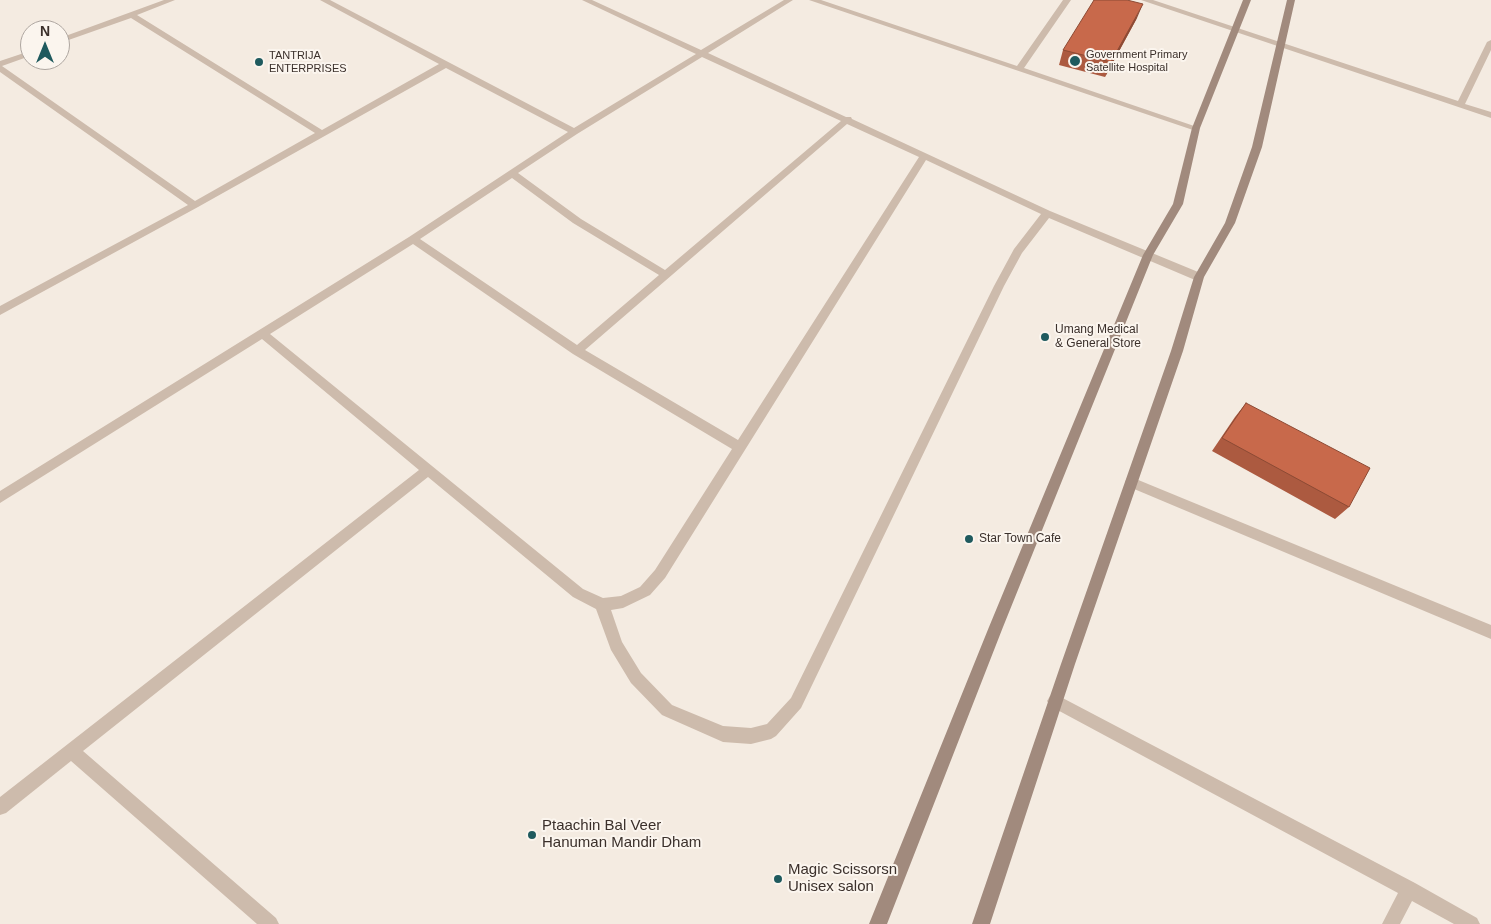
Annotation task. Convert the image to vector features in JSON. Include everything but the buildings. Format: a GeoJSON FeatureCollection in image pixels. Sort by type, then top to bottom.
{"type":"FeatureCollection","features":[{"type":"Feature","properties":{"kind":"street"},"geometry":{"type":"LineString","coordinates":[[70,37],[172,0]]}},
{"type":"Feature","properties":{"kind":"street"},"geometry":{"type":"LineString","coordinates":[[324,0],[574,132]]}},
{"type":"Feature","properties":{"kind":"street"},"geometry":{"type":"LineString","coordinates":[[586,0],[848,119],[1047,213],[1199,277]]}},
{"type":"Feature","properties":{"kind":"street"},"geometry":{"type":"LineString","coordinates":[[0,498],[413,239],[574,132],[789,0]]}},
{"type":"Feature","properties":{"kind":"street"},"geometry":{"type":"LineString","coordinates":[[813,0],[1196,128]]}},
{"type":"Feature","properties":{"kind":"street"},"geometry":{"type":"LineString","coordinates":[[1019,69],[1067,0]]}},
{"type":"Feature","properties":{"kind":"street"},"geometry":{"type":"LineString","coordinates":[[1145,0],[1491,115]]}},
{"type":"Feature","properties":{"kind":"street"},"geometry":{"type":"LineString","coordinates":[[878,924],[996,627],[1148,255],[1178,204],[1196,128],[1246,0]]}},
{"type":"Feature","properties":{"kind":"street"},"geometry":{"type":"LineString","coordinates":[[981,924],[1055,700],[1177,352],[1199,277],[1230,222],[1257,147],[1291,0]]}},
{"type":"Feature","properties":{"kind":"street"},"geometry":{"type":"LineString","coordinates":[[132,15],[321,133]]}},
{"type":"Feature","properties":{"kind":"street"},"geometry":{"type":"LineString","coordinates":[[1460,104],[1491,42]]}},
{"type":"Feature","properties":{"kind":"street"},"geometry":{"type":"LineString","coordinates":[[0,64],[20,57]]}},
{"type":"Feature","properties":{"kind":"street"},"geometry":{"type":"LineString","coordinates":[[3,306],[195,205],[444,65]]}},
{"type":"Feature","properties":{"kind":"street"},"geometry":{"type":"LineString","coordinates":[[0,68],[195,205]]}},
{"type":"Feature","properties":{"kind":"street"},"geometry":{"type":"LineString","coordinates":[[578,351],[848,119]]}},
{"type":"Feature","properties":{"kind":"street"},"geometry":{"type":"LineString","coordinates":[[262,333],[427,471],[578,593],[602,605],[623,602],[645,591],[660,574],[924,156]]}},
{"type":"Feature","properties":{"kind":"street"},"geometry":{"type":"LineString","coordinates":[[512,173],[577,220],[666,275]]}},
{"type":"Feature","properties":{"kind":"street"},"geometry":{"type":"LineString","coordinates":[[602,605],[616,645],[636,678],[667,710],[723,734],[751,736],[771,731],[796,703],[999,286],[1018,251],[1047,213]]}},
{"type":"Feature","properties":{"kind":"street"},"geometry":{"type":"LineString","coordinates":[[413,239],[578,351],[739,447]]}},
{"type":"Feature","properties":{"kind":"street"},"geometry":{"type":"LineString","coordinates":[[0,807],[427,471]]}},
{"type":"Feature","properties":{"kind":"street"},"geometry":{"type":"LineString","coordinates":[[1132,482],[1491,632]]}},
{"type":"Feature","properties":{"kind":"street"},"geometry":{"type":"LineString","coordinates":[[1055,700],[1471,924]]}},
{"type":"Feature","properties":{"kind":"street"},"geometry":{"type":"LineString","coordinates":[[71,750],[270,924]]}},
{"type":"Feature","properties":{"kind":"street"},"geometry":{"type":"LineString","coordinates":[[1391,924],[1409,889]]}},
{"type":"Feature","properties":{"kind":"place","name":"Government Primary Satellite Hospital"},"geometry":{"type":"Point","coordinates":[1075,61]}},
{"type":"Feature","properties":{"kind":"place","name":"TANTRIJA ENTERPRISES"},"geometry":{"type":"Point","coordinates":[259,62]}},
{"type":"Feature","properties":{"kind":"place","name":"Umang Medical & General Store"},"geometry":{"type":"Point","coordinates":[1045,337]}},
{"type":"Feature","properties":{"kind":"place","name":"Star Town Cafe"},"geometry":{"type":"Point","coordinates":[969,539]}},
{"type":"Feature","properties":{"kind":"place","name":"Ptaachin Bal Veer Hanuman Mandir Dham"},"geometry":{"type":"Point","coordinates":[532,835]}},
{"type":"Feature","properties":{"kind":"place","name":"Magic Scissorsn Unisex salon"},"geometry":{"type":"Point","coordinates":[778,879]}}]}
